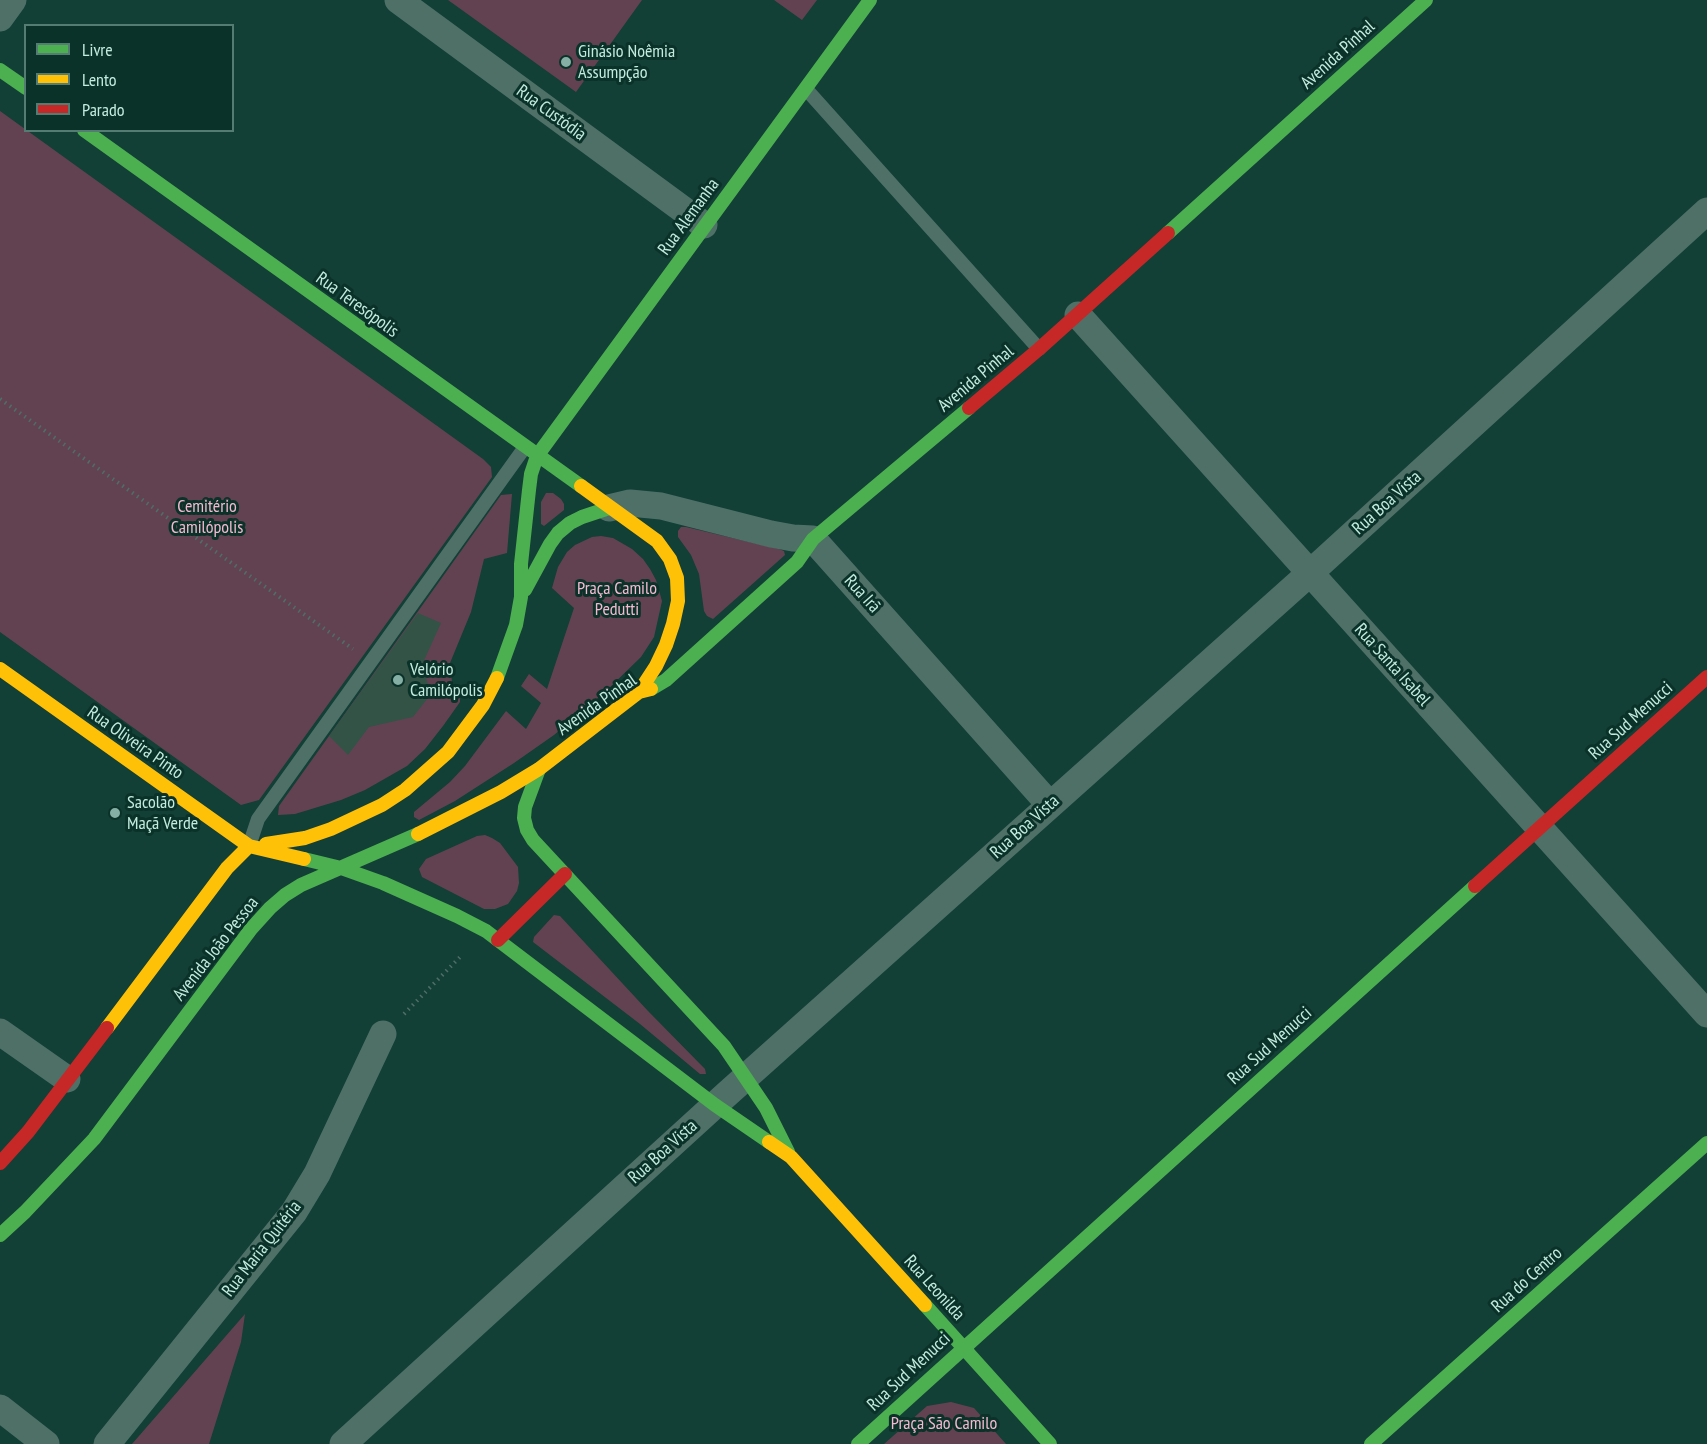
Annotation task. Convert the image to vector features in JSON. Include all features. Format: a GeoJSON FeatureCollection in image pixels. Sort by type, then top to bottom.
{"type":"FeatureCollection","features":[{"type":"Feature","properties":{"kind":"main road","name":"Rua Alemanha"},"geometry":{"type":"LineString","coordinates":[[537,456],[870,0]]}},
{"type":"Feature","properties":{"kind":"main road","name":"Avenida Pinhal"},"geometry":{"type":"LineString","coordinates":[[539,769],[639,692],[653,688],[680,669],[797,562],[813,539],[1078,315],[1426,0]]}},
{"type":"Feature","properties":{"kind":"main road"},"geometry":{"type":"LineString","coordinates":[[0,70],[24,87]]}},
{"type":"Feature","properties":{"kind":"main road","name":"Rua Teresópolis"},"geometry":{"type":"LineString","coordinates":[[87,132],[657,541],[670,559],[677,578],[678,601],[666,645],[639,692]]}},
{"type":"Feature","properties":{"kind":"main road"},"geometry":{"type":"LineString","coordinates":[[0,1163],[28,1132],[227,868],[249,846],[305,838],[357,818],[405,790],[448,752],[466,729],[483,705],[496,680],[516,625],[521,597],[521,564],[529,490],[537,456]]}},
{"type":"Feature","properties":{"kind":"main road"},"geometry":{"type":"LineString","coordinates":[[521,597],[558,533],[576,520],[595,511],[609,508]]}},
{"type":"Feature","properties":{"kind":"main road","name":"Rua Oliveira Pinto"},"geometry":{"type":"LineString","coordinates":[[0,669],[249,846]]}},
{"type":"Feature","properties":{"kind":"main road","name":"Rua Sud Menucci"},"geometry":{"type":"LineString","coordinates":[[858,1444],[1707,677]]}},
{"type":"Feature","properties":{"kind":"main road"},"geometry":{"type":"LineString","coordinates":[[341,868],[462,813],[539,769]]}},
{"type":"Feature","properties":{"kind":"main road"},"geometry":{"type":"LineString","coordinates":[[539,769],[528,796],[524,818],[533,840],[724,1046],[746,1077]]}},
{"type":"Feature","properties":{"kind":"main road"},"geometry":{"type":"LineString","coordinates":[[249,846],[341,868],[429,902],[486,931],[715,1105]]}},
{"type":"Feature","properties":{"kind":"main road","name":"Avenida João Pessoa"},"geometry":{"type":"LineString","coordinates":[[0,1235],[32,1205],[94,1139],[251,929],[270,908],[301,885],[341,868]]}},
{"type":"Feature","properties":{"kind":"main road"},"geometry":{"type":"LineString","coordinates":[[498,940],[565,874]]}},
{"type":"Feature","properties":{"kind":"main road","name":"Rua Leonilda"},"geometry":{"type":"LineString","coordinates":[[746,1077],[766,1108],[790,1157]]}},
{"type":"Feature","properties":{"kind":"main road","name":"Rua Leonilda"},"geometry":{"type":"LineString","coordinates":[[715,1105],[790,1157],[1050,1444]]}},
{"type":"Feature","properties":{"kind":"main road","name":"Rua do Centro"},"geometry":{"type":"LineString","coordinates":[[1371,1444],[1707,1143]]}},
{"type":"Feature","properties":{"kind":"street"},"geometry":{"type":"LineString","coordinates":[[0,18],[13,0]]}},
{"type":"Feature","properties":{"kind":"street","name":"Rua Custódia"},"geometry":{"type":"LineString","coordinates":[[398,0],[704,225]]}},
{"type":"Feature","properties":{"kind":"street","name":"Rua Boa Vista"},"geometry":{"type":"LineString","coordinates":[[343,1444],[746,1077],[1310,573],[1707,211]]}},
{"type":"Feature","properties":{"kind":"street","name":"Rua Santa Isabel"},"geometry":{"type":"LineString","coordinates":[[1078,315],[1707,1014]]}},
{"type":"Feature","properties":{"kind":"street"},"geometry":{"type":"LineString","coordinates":[[609,508],[630,503],[661,506],[771,534],[813,539]]}},
{"type":"Feature","properties":{"kind":"street","name":"Rua Irã"},"geometry":{"type":"LineString","coordinates":[[813,539],[1050,805]]}},
{"type":"Feature","properties":{"kind":"street"},"geometry":{"type":"LineString","coordinates":[[0,1032],[67,1079]]}},
{"type":"Feature","properties":{"kind":"street","name":"Rua Maria Quitéria"},"geometry":{"type":"LineString","coordinates":[[107,1444],[294,1212],[317,1174],[383,1034]]}},
{"type":"Feature","properties":{"kind":"street"},"geometry":{"type":"LineString","coordinates":[[0,1408],[46,1444]]}},
{"type":"Feature","properties":{"kind":"lane"},"geometry":{"type":"LineString","coordinates":[[806,90],[1039,349]]}},
{"type":"Feature","properties":{"kind":"lane"},"geometry":{"type":"LineString","coordinates":[[249,846],[258,819],[525,447]]}},
{"type":"Feature","properties":{"kind":"path"},"geometry":{"type":"LineString","coordinates":[[0,399],[371,661]]}},
{"type":"Feature","properties":{"kind":"path"},"geometry":{"type":"LineString","coordinates":[[383,1034],[486,931]]}},
{"type":"Feature","properties":{"kind":"green space","name":"Ginásio Noêmia Assumpção"},"geometry":{"type":"Polygon","coordinates":[[[448,0],[642,0],[576,92],[448,0]]]}},
{"type":"Feature","properties":{"kind":"green space"},"geometry":{"type":"Polygon","coordinates":[[[774,0],[817,0],[802,20],[774,0]]]}},
{"type":"Feature","properties":{"kind":"green space","name":"Cemitério Camilópolis"},"geometry":{"type":"Polygon","coordinates":[[[0,111],[24,128],[24,132],[29,132],[483,459],[491,467],[492,477],[259,800],[241,805],[0,632],[0,111]]]}},
{"type":"Feature","properties":{"kind":"green space"},"geometry":{"type":"Polygon","coordinates":[[[546,493],[553,493],[561,499],[564,510],[544,526],[541,524],[541,502],[546,493]]]}},
{"type":"Feature","properties":{"kind":"green space"},"geometry":{"type":"Polygon","coordinates":[[[512,494],[507,553],[484,559],[471,612],[450,663],[452,682],[460,691],[460,702],[443,726],[425,749],[407,766],[365,790],[295,814],[278,815],[279,806],[501,495],[512,494]]]}},
{"type":"Feature","properties":{"kind":"green space"},"geometry":{"type":"Polygon","coordinates":[[[681,527],[779,549],[784,551],[785,555],[713,619],[704,611],[699,574],[691,555],[678,537],[681,527]]]}},
{"type":"Feature","properties":{"kind":"green space","name":"Praça Camilo Pedutti"},"geometry":{"type":"Polygon","coordinates":[[[592,537],[613,538],[632,549],[643,559],[656,580],[662,601],[654,637],[641,657],[604,693],[554,735],[455,801],[419,820],[414,817],[414,812],[450,782],[465,766],[506,711],[526,729],[541,703],[521,686],[529,674],[547,689],[574,608],[552,588],[558,567],[567,552],[575,545],[592,537]]]}},
{"type":"Feature","properties":{"kind":"green space"},"geometry":{"type":"Polygon","coordinates":[[[485,835],[500,843],[518,867],[517,891],[508,904],[495,909],[484,909],[422,877],[419,869],[426,859],[477,836],[485,835]]]}},
{"type":"Feature","properties":{"kind":"green space"},"geometry":{"type":"Polygon","coordinates":[[[554,915],[560,916],[705,1069],[706,1074],[700,1074],[640,1024],[533,942],[534,937],[554,915]]]}},
{"type":"Feature","properties":{"kind":"green space"},"geometry":{"type":"Polygon","coordinates":[[[245,1314],[241,1342],[209,1444],[132,1444],[245,1314]]]}},
{"type":"Feature","properties":{"kind":"green space","name":"Praça São Camilo"},"geometry":{"type":"Polygon","coordinates":[[[951,1402],[974,1408],[1006,1444],[884,1444],[927,1406],[951,1402]]]}},
{"type":"Feature","properties":{"kind":"building","name":"Velório Camilópolis"},"geometry":{"type":"Polygon","coordinates":[[[418,613],[441,623],[422,665],[431,694],[413,717],[369,727],[348,755],[329,736],[418,613]]]}},
{"type":"Feature","properties":{"kind":"traffic: fast"},"geometry":{"type":"LineString","coordinates":[[497,678],[516,625],[521,597],[521,564],[529,490],[537,456],[870,0]]}},
{"type":"Feature","properties":{"kind":"traffic: fast"},"geometry":{"type":"LineString","coordinates":[[1168,233],[1426,0]]}},
{"type":"Feature","properties":{"kind":"traffic: fast"},"geometry":{"type":"LineString","coordinates":[[0,70],[24,87]]}},
{"type":"Feature","properties":{"kind":"traffic: fast"},"geometry":{"type":"LineString","coordinates":[[87,132],[581,486]]}},
{"type":"Feature","properties":{"kind":"traffic: fast"},"geometry":{"type":"LineString","coordinates":[[651,689],[666,680],[797,562],[813,539],[969,408]]}},
{"type":"Feature","properties":{"kind":"traffic: fast"},"geometry":{"type":"LineString","coordinates":[[525,590],[558,533],[582,517],[609,508]]}},
{"type":"Feature","properties":{"kind":"traffic: fast"},"geometry":{"type":"LineString","coordinates":[[539,769],[525,807],[524,818],[533,840],[724,1046],[766,1108],[788,1152]]}},
{"type":"Feature","properties":{"kind":"traffic: fast"},"geometry":{"type":"LineString","coordinates":[[0,1235],[94,1139],[251,929],[270,908],[301,885],[418,834]]}},
{"type":"Feature","properties":{"kind":"traffic: fast"},"geometry":{"type":"LineString","coordinates":[[304,859],[341,868],[383,883],[486,931],[715,1105],[769,1142]]}},
{"type":"Feature","properties":{"kind":"traffic: fast"},"geometry":{"type":"LineString","coordinates":[[858,1444],[1475,886]]}},
{"type":"Feature","properties":{"kind":"traffic: fast"},"geometry":{"type":"LineString","coordinates":[[1371,1444],[1707,1143]]}},
{"type":"Feature","properties":{"kind":"traffic: fast"},"geometry":{"type":"LineString","coordinates":[[925,1305],[1050,1444]]}},
{"type":"Feature","properties":{"kind":"traffic: slow"},"geometry":{"type":"LineString","coordinates":[[581,486],[657,541],[670,559],[677,578],[678,601],[673,624],[656,666],[639,692]]}},
{"type":"Feature","properties":{"kind":"traffic: slow"},"geometry":{"type":"LineString","coordinates":[[0,669],[249,846],[304,859]]}},
{"type":"Feature","properties":{"kind":"traffic: slow"},"geometry":{"type":"LineString","coordinates":[[266,844],[305,838],[331,829],[382,805],[405,790],[448,752],[483,705],[497,678]]}},
{"type":"Feature","properties":{"kind":"traffic: slow"},"geometry":{"type":"LineString","coordinates":[[418,834],[501,792],[539,769],[639,692],[651,689]]}},
{"type":"Feature","properties":{"kind":"traffic: slow"},"geometry":{"type":"LineString","coordinates":[[107,1028],[227,868],[249,846]]}},
{"type":"Feature","properties":{"kind":"traffic: slow"},"geometry":{"type":"LineString","coordinates":[[769,1142],[791,1157],[925,1305]]}},
{"type":"Feature","properties":{"kind":"traffic: jam"},"geometry":{"type":"LineString","coordinates":[[969,408],[1039,349],[1168,233]]}},
{"type":"Feature","properties":{"kind":"traffic: jam"},"geometry":{"type":"LineString","coordinates":[[1475,886],[1707,677]]}},
{"type":"Feature","properties":{"kind":"traffic: jam"},"geometry":{"type":"LineString","coordinates":[[498,940],[565,874]]}},
{"type":"Feature","properties":{"kind":"traffic: jam"},"geometry":{"type":"LineString","coordinates":[[0,1163],[28,1132],[107,1028]]}},
{"type":"Feature","properties":{"kind":"place","name":"Ginásio Noêmia Assumpção"},"geometry":{"type":"Point","coordinates":[566,62]}},
{"type":"Feature","properties":{"kind":"place","name":"Velório Camilópolis"},"geometry":{"type":"Point","coordinates":[398,680]}},
{"type":"Feature","properties":{"kind":"place","name":"Sacolão Maçã Verde"},"geometry":{"type":"Point","coordinates":[115,813]}}]}
